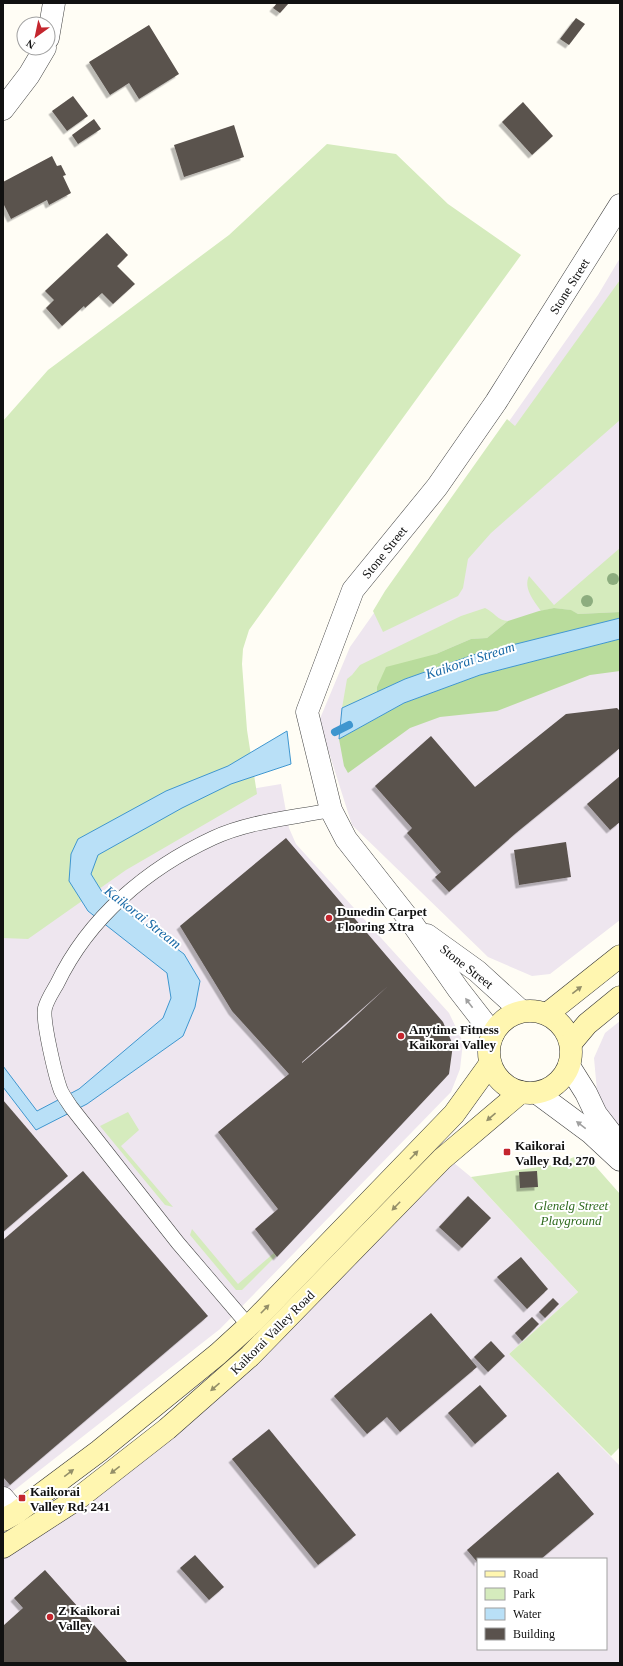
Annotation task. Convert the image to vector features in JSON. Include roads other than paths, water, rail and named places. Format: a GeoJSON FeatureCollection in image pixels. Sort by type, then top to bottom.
{"type":"FeatureCollection","features":[{"type":"Feature","properties":{"kind":"main road"},"geometry":{"type":"LineString","coordinates":[[547,1014],[620,956]]}},
{"type":"Feature","properties":{"kind":"main road"},"geometry":{"type":"LineString","coordinates":[[529,1092],[510,1088],[495,1074],[490,1064],[490,1044],[493,1034],[499,1024],[509,1016],[521,1011],[534,1010],[547,1014],[558,1021],[566,1031],[571,1043],[587,1024],[620,997]]}},
{"type":"Feature","properties":{"kind":"main road","name":"Kaikorai Valley Road"},"geometry":{"type":"LineString","coordinates":[[3,1547],[80,1497],[173,1424],[250,1356],[442,1159],[529,1092],[551,1088],[562,1079],[569,1066],[572,1055],[571,1043]]}},
{"type":"Feature","properties":{"kind":"main road","name":"Kaikorai Valley Road"},"geometry":{"type":"LineString","coordinates":[[7,1510],[99,1451],[218,1354],[249,1326],[454,1114],[490,1064]]}},
{"type":"Feature","properties":{"kind":"street"},"geometry":{"type":"LineString","coordinates":[[52,16],[54,3]]}},
{"type":"Feature","properties":{"kind":"street"},"geometry":{"type":"LineString","coordinates":[[3,109],[29,75],[40,56]]}},
{"type":"Feature","properties":{"kind":"street","name":"Stone Street"},"geometry":{"type":"LineString","coordinates":[[493,1034],[458,989],[412,923],[346,839],[331,810],[306,712],[353,590],[437,486],[491,409],[620,205]]}},
{"type":"Feature","properties":{"kind":"street","name":"Stone Street"},"geometry":{"type":"LineString","coordinates":[[412,923],[477,971],[521,1011]]}},
{"type":"Feature","properties":{"kind":"street"},"geometry":{"type":"LineString","coordinates":[[569,1066],[586,1093],[596,1114],[620,1145]]}},
{"type":"Feature","properties":{"kind":"street"},"geometry":{"type":"LineString","coordinates":[[529,1092],[591,1133],[620,1160]]}},
{"type":"Feature","properties":{"kind":"lane"},"geometry":{"type":"LineString","coordinates":[[249,1326],[178,1243],[71,1107],[61,1091],[47,1036],[45,1009],[63,972],[89,932],[142,879],[170,860],[215,837],[260,822],[331,810]]}},
{"type":"Feature","properties":{"kind":"water"},"geometry":{"type":"Polygon","coordinates":[[[620,618],[620,639],[480,675],[404,703],[339,739],[342,708],[405,679],[476,654],[620,618]]]}},
{"type":"Feature","properties":{"kind":"water"},"geometry":{"type":"Polygon","coordinates":[[[287,731],[291,764],[231,784],[182,808],[98,855],[91,874],[104,895],[184,954],[200,981],[195,1007],[183,1036],[87,1104],[36,1130],[3,1087],[3,1066],[37,1111],[79,1089],[163,1018],[171,998],[167,973],[88,911],[69,881],[71,854],[78,839],[166,791],[228,766],[287,731]]]}},
{"type":"Feature","properties":{"kind":"waterway","name":"Kaikorai Stream"},"geometry":{"type":"LineString","coordinates":[[335,732],[349,725]]}},
{"type":"Feature","properties":{"kind":"place","name":"Dunedin Carpet Flooring Xtra"},"geometry":{"type":"Point","coordinates":[329,918]}},
{"type":"Feature","properties":{"kind":"place","name":"Anytime Fitness Kaikorai Valley"},"geometry":{"type":"Point","coordinates":[401,1036]}},
{"type":"Feature","properties":{"kind":"place","name":"Kaikorai Valley Rd, 270"},"geometry":{"type":"Point","coordinates":[507,1152]}},
{"type":"Feature","properties":{"kind":"place","name":"Kaikorai Valley Rd, 241"},"geometry":{"type":"Point","coordinates":[22,1498]}},
{"type":"Feature","properties":{"kind":"place","name":"Z Kaikorai Valley"},"geometry":{"type":"Point","coordinates":[50,1617]}},
{"type":"Feature","properties":{"kind":"park label","name":"Glenelg Street Playground"},"geometry":{"type":"Point","coordinates":[571,1212]}}]}
